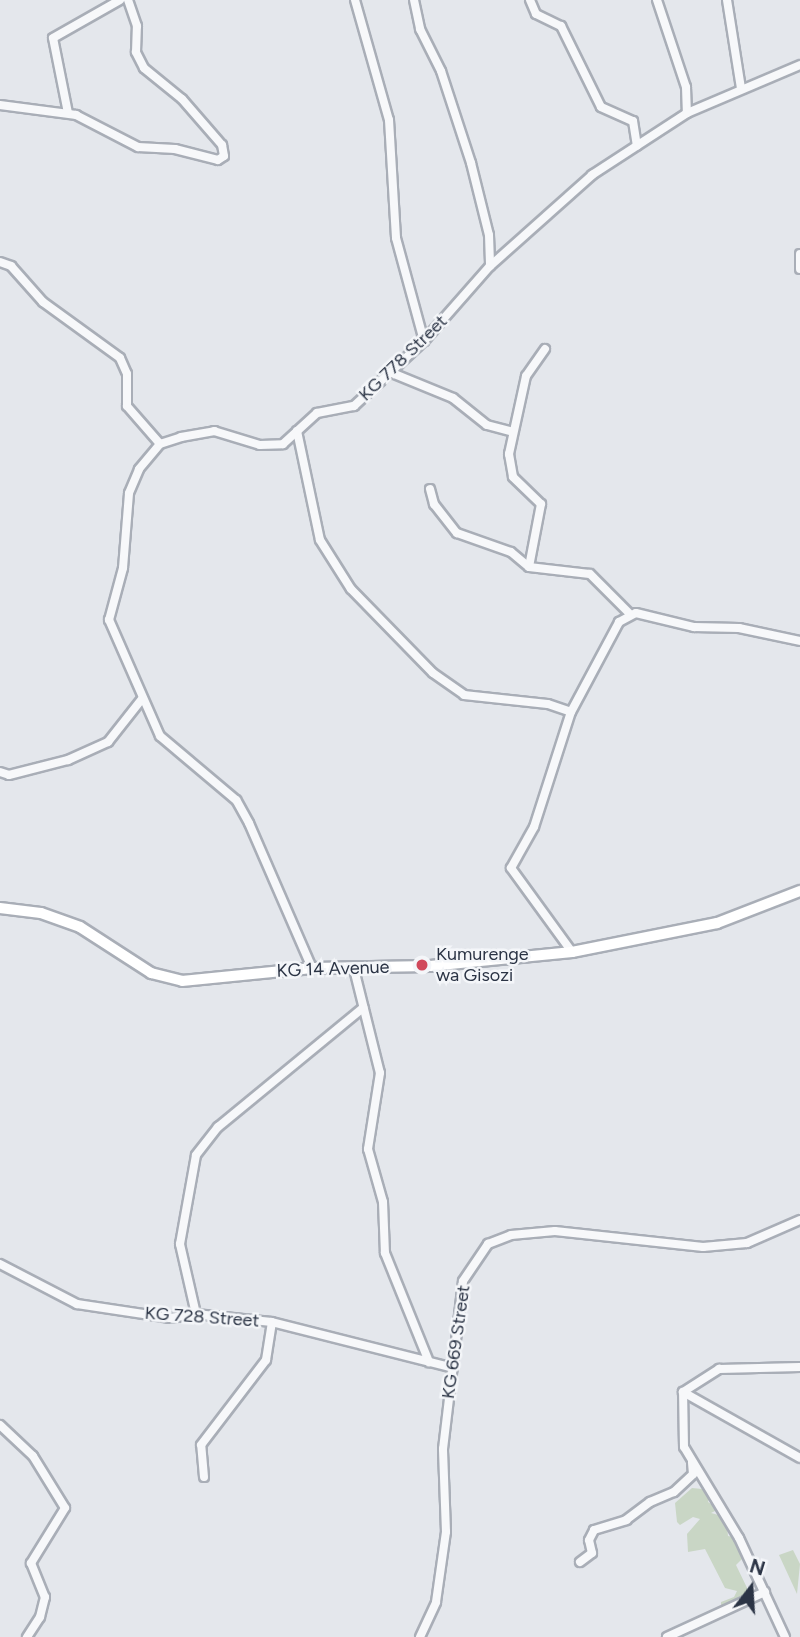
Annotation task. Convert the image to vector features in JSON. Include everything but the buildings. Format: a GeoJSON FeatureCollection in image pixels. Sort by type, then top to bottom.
{"type":"FeatureCollection","features":[{"type":"Feature","properties":{"kind":"main road","name":"KG 14 Avenue"},"geometry":{"type":"LineString","coordinates":[[0,908],[41,913],[80,927],[164,980],[572,952],[717,923],[800,891]]}},
{"type":"Feature","properties":{"kind":"street"},"geometry":{"type":"LineString","coordinates":[[68,113],[53,38],[120,0]]}},
{"type":"Feature","properties":{"kind":"street"},"geometry":{"type":"LineString","coordinates":[[0,105],[68,113],[125,144],[190,152],[208,159],[224,156],[222,145],[182,99],[144,68],[136,52],[137,26],[128,0]]}},
{"type":"Feature","properties":{"kind":"street"},"geometry":{"type":"LineString","coordinates":[[355,0],[387,109],[396,238],[424,341]]}},
{"type":"Feature","properties":{"kind":"street"},"geometry":{"type":"LineString","coordinates":[[414,0],[421,29],[441,71],[471,163],[489,235],[490,266]]}},
{"type":"Feature","properties":{"kind":"street"},"geometry":{"type":"LineString","coordinates":[[530,0],[536,14],[561,26],[601,107],[633,121],[637,146]]}},
{"type":"Feature","properties":{"kind":"street"},"geometry":{"type":"LineString","coordinates":[[657,0],[686,87],[687,113]]}},
{"type":"Feature","properties":{"kind":"street"},"geometry":{"type":"LineString","coordinates":[[727,0],[741,88]]}},
{"type":"Feature","properties":{"kind":"street","name":"KG 778 Street"},"geometry":{"type":"LineString","coordinates":[[160,444],[214,431],[272,446],[288,442],[317,413],[354,406],[424,341],[490,266],[592,175],[687,113],[800,65]]}},
{"type":"Feature","properties":{"kind":"street"},"geometry":{"type":"LineString","coordinates":[[800,254],[800,269]]}},
{"type":"Feature","properties":{"kind":"street"},"geometry":{"type":"LineString","coordinates":[[0,262],[11,266],[43,302],[120,358],[127,374],[127,406],[160,444],[139,469],[129,493],[123,568],[109,607],[109,620],[160,736],[236,800],[312,968]]}},
{"type":"Feature","properties":{"kind":"street"},"geometry":{"type":"LineString","coordinates":[[529,567],[541,504],[513,477],[509,454],[526,376],[545,349]]}},
{"type":"Feature","properties":{"kind":"street"},"geometry":{"type":"LineString","coordinates":[[391,373],[453,398],[487,425],[513,432]]}},
{"type":"Feature","properties":{"kind":"street"},"geometry":{"type":"LineString","coordinates":[[297,431],[320,540],[351,589],[433,673],[464,695],[548,704],[571,712]]}},
{"type":"Feature","properties":{"kind":"street"},"geometry":{"type":"LineString","coordinates":[[429,489],[434,504],[457,533],[511,552],[529,567],[590,574],[629,613],[800,642]]}},
{"type":"Feature","properties":{"kind":"street"},"geometry":{"type":"LineString","coordinates":[[572,952],[536,897],[511,872],[534,827],[571,712],[612,632],[629,613]]}},
{"type":"Feature","properties":{"kind":"street"},"geometry":{"type":"LineString","coordinates":[[0,772],[9,775],[68,760],[108,742],[142,699]]}},
{"type":"Feature","properties":{"kind":"street"},"geometry":{"type":"LineString","coordinates":[[354,969],[380,1073],[368,1149],[383,1202],[386,1253],[429,1362]]}},
{"type":"Feature","properties":{"kind":"street"},"geometry":{"type":"LineString","coordinates":[[196,1314],[180,1244],[196,1155],[218,1128],[363,1008]]}},
{"type":"Feature","properties":{"kind":"street","name":"KG 669 Street"},"geometry":{"type":"LineString","coordinates":[[420,1637],[436,1602],[446,1532],[443,1449],[450,1367],[463,1281],[488,1244],[511,1235],[555,1231],[703,1247],[747,1243],[800,1220]]}},
{"type":"Feature","properties":{"kind":"street","name":"KG 728 Street"},"geometry":{"type":"LineString","coordinates":[[0,1264],[77,1304],[170,1318],[196,1314],[272,1322],[450,1367]]}},
{"type":"Feature","properties":{"kind":"street"},"geometry":{"type":"LineString","coordinates":[[204,1477],[201,1446],[266,1360],[272,1322]]}},
{"type":"Feature","properties":{"kind":"street"},"geometry":{"type":"LineString","coordinates":[[683,1392],[719,1369],[800,1367]]}},
{"type":"Feature","properties":{"kind":"street"},"geometry":{"type":"LineString","coordinates":[[580,1562],[592,1552],[589,1540],[594,1530],[626,1520],[650,1502],[674,1492],[693,1474],[684,1447],[683,1392]]}},
{"type":"Feature","properties":{"kind":"street"},"geometry":{"type":"LineString","coordinates":[[683,1392],[800,1458]]}},
{"type":"Feature","properties":{"kind":"street"},"geometry":{"type":"LineString","coordinates":[[0,1425],[33,1456],[65,1508],[31,1563],[45,1597],[40,1617],[27,1637]]}},
{"type":"Feature","properties":{"kind":"street"},"geometry":{"type":"LineString","coordinates":[[684,1447],[765,1592],[785,1637]]}},
{"type":"Feature","properties":{"kind":"street"},"geometry":{"type":"LineString","coordinates":[[667,1637],[765,1592]]}},
{"type":"Feature","properties":{"kind":"green space"},"geometry":{"type":"Polygon","coordinates":[[[692,1488],[712,1490],[708,1502],[719,1509],[711,1513],[726,1517],[728,1536],[739,1538],[737,1548],[744,1557],[736,1565],[749,1592],[721,1610],[721,1602],[734,1597],[737,1591],[725,1588],[705,1549],[688,1552],[687,1534],[700,1519],[693,1517],[680,1525],[677,1522],[675,1503],[692,1488]]]}},
{"type":"Feature","properties":{"kind":"green space"},"geometry":{"type":"Polygon","coordinates":[[[793,1550],[800,1564],[797,1594],[779,1555],[793,1550]]]}},
{"type":"Feature","properties":{"kind":"place","name":"Kumurenge wa Gisozi"},"geometry":{"type":"Point","coordinates":[422,965]}}]}
